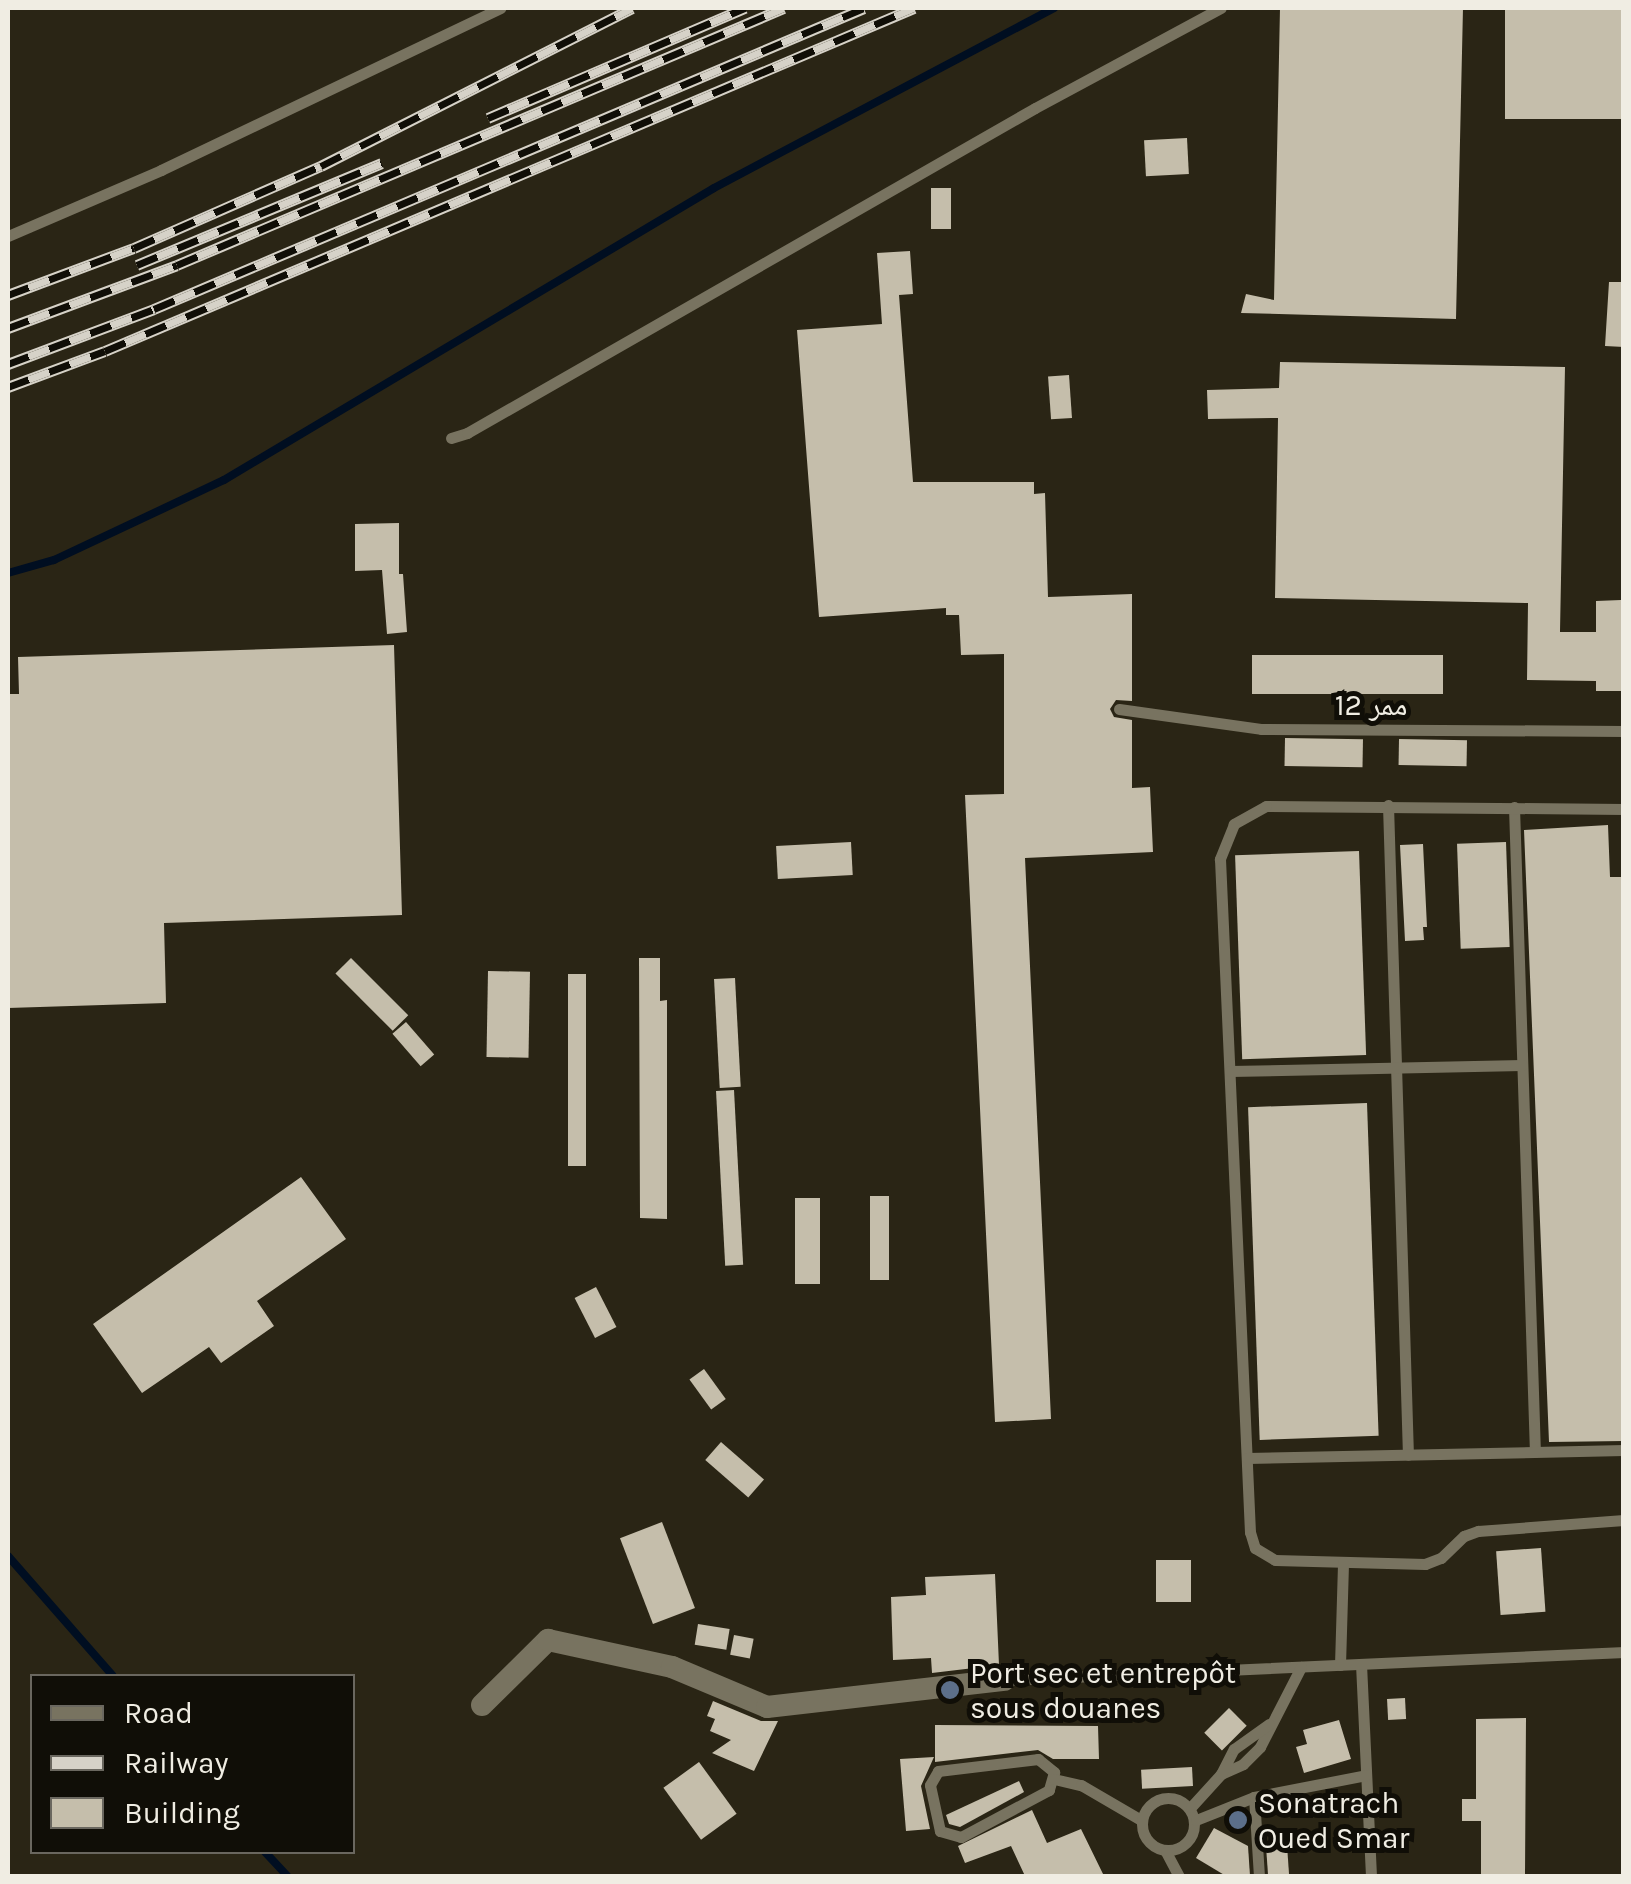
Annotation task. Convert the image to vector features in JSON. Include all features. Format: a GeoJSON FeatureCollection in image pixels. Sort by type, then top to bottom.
{"type":"FeatureCollection","features":[{"type":"Feature","properties":{"kind":"street"},"geometry":{"type":"LineString","coordinates":[[482,1705],[548,1640],[672,1667],[768,1707],[1004,1680]]}},
{"type":"Feature","properties":{"kind":"lane"},"geometry":{"type":"LineString","coordinates":[[8,236],[178,162],[500,8]]}},
{"type":"Feature","properties":{"kind":"lane"},"geometry":{"type":"LineString","coordinates":[[451,438],[1221,8]]}},
{"type":"Feature","properties":{"kind":"lane","name":"ممر 12"},"geometry":{"type":"LineString","coordinates":[[1119,709],[1261,730],[1624,732]]}},
{"type":"Feature","properties":{"kind":"lane"},"geometry":{"type":"LineString","coordinates":[[1388,805],[1408,1455]]}},
{"type":"Feature","properties":{"kind":"lane"},"geometry":{"type":"LineString","coordinates":[[1624,809],[1266,806],[1243,816],[1227,835],[1220,859],[1251,1540],[1260,1554],[1275,1560],[1426,1564],[1442,1558],[1464,1536],[1478,1530],[1624,1520]]}},
{"type":"Feature","properties":{"kind":"lane"},"geometry":{"type":"LineString","coordinates":[[1514,808],[1535,1452]]}},
{"type":"Feature","properties":{"kind":"lane"},"geometry":{"type":"LineString","coordinates":[[1230,1071],[1522,1065]]}},
{"type":"Feature","properties":{"kind":"lane"},"geometry":{"type":"LineString","coordinates":[[1247,1458],[1624,1450]]}},
{"type":"Feature","properties":{"kind":"lane"},"geometry":{"type":"LineString","coordinates":[[1340,1665],[1344,1562]]}},
{"type":"Feature","properties":{"kind":"lane"},"geometry":{"type":"LineString","coordinates":[[1004,1680],[1624,1652]]}},
{"type":"Feature","properties":{"kind":"lane"},"geometry":{"type":"LineString","coordinates":[[1361,1664],[1371,1876]]}},
{"type":"Feature","properties":{"kind":"lane"},"geometry":{"type":"LineString","coordinates":[[1166,1852],[1192,1832],[1193,1814],[1222,1774],[1234,1748],[1268,1724],[1301,1667]]}},
{"type":"Feature","properties":{"kind":"lane"},"geometry":{"type":"LineString","coordinates":[[1038,1759],[1050,1766],[1054,1779],[1044,1794],[962,1837],[944,1834],[937,1826],[930,1785],[946,1767],[1038,1759]]}},
{"type":"Feature","properties":{"kind":"lane"},"geometry":{"type":"LineString","coordinates":[[1193,1814],[1366,1775]]}},
{"type":"Feature","properties":{"kind":"lane"},"geometry":{"type":"LineString","coordinates":[[1054,1779],[1081,1785],[1141,1820],[1147,1843],[1166,1852],[1179,1876]]}},
{"type":"Feature","properties":{"kind":"lane"},"geometry":{"type":"LineString","coordinates":[[1254,1798],[1259,1876]]}},
{"type":"Feature","properties":{"kind":"lane"},"geometry":{"type":"LineString","coordinates":[[1141,1820],[1156,1801],[1173,1799],[1193,1814]]}},
{"type":"Feature","properties":{"kind":"building"},"geometry":{"type":"Polygon","coordinates":[[[1280,8],[1463,8],[1456,319],[1241,313],[1246,294],[1274,300],[1280,8]]]}},
{"type":"Feature","properties":{"kind":"building"},"geometry":{"type":"Polygon","coordinates":[[[1505,8],[1624,8],[1624,119],[1505,119],[1505,8]]]}},
{"type":"Feature","properties":{"kind":"building"},"geometry":{"type":"Polygon","coordinates":[[[1187,138],[1189,174],[1146,176],[1144,140],[1187,138]]]}},
{"type":"Feature","properties":{"kind":"building"},"geometry":{"type":"Polygon","coordinates":[[[931,188],[951,188],[951,229],[931,229],[931,188]]]}},
{"type":"Feature","properties":{"kind":"building"},"geometry":{"type":"Polygon","coordinates":[[[910,251],[913,294],[899,295],[913,482],[1034,482],[1034,494],[1045,493],[1048,597],[1132,594],[1132,701],[1116,700],[1110,709],[1114,717],[1132,720],[1132,788],[1150,787],[1153,852],[1025,858],[1051,1419],[995,1422],[965,795],[1004,794],[1004,654],[961,655],[959,615],[946,615],[946,608],[819,617],[797,330],[882,324],[877,253],[910,251]]]}},
{"type":"Feature","properties":{"kind":"building"},"geometry":{"type":"Polygon","coordinates":[[[1609,282],[1624,282],[1624,347],[1605,346],[1609,282]]]}},
{"type":"Feature","properties":{"kind":"building"},"geometry":{"type":"Polygon","coordinates":[[[1280,362],[1565,367],[1560,632],[1596,632],[1596,601],[1621,600],[1624,691],[1596,691],[1596,681],[1527,680],[1528,603],[1275,598],[1278,418],[1208,419],[1207,390],[1279,388],[1280,362]]]}},
{"type":"Feature","properties":{"kind":"building"},"geometry":{"type":"Polygon","coordinates":[[[1069,375],[1072,418],[1051,419],[1048,376],[1069,375]]]}},
{"type":"Feature","properties":{"kind":"building"},"geometry":{"type":"Polygon","coordinates":[[[399,523],[399,574],[403,574],[407,632],[387,634],[382,570],[355,571],[355,524],[399,523]]]}},
{"type":"Feature","properties":{"kind":"building"},"geometry":{"type":"Polygon","coordinates":[[[394,645],[402,915],[164,923],[166,1003],[8,1008],[8,694],[19,694],[18,657],[394,645]]]}},
{"type":"Feature","properties":{"kind":"building"},"geometry":{"type":"Polygon","coordinates":[[[1252,655],[1443,655],[1443,694],[1252,694],[1252,655]]]}},
{"type":"Feature","properties":{"kind":"building"},"geometry":{"type":"Polygon","coordinates":[[[1285,738],[1363,739],[1362,767],[1285,766],[1285,738]]]}},
{"type":"Feature","properties":{"kind":"building"},"geometry":{"type":"Polygon","coordinates":[[[1399,739],[1467,740],[1467,766],[1399,765],[1399,739]]]}},
{"type":"Feature","properties":{"kind":"building"},"geometry":{"type":"Polygon","coordinates":[[[1608,825],[1610,877],[1624,877],[1624,1441],[1549,1442],[1524,830],[1608,825]]]}},
{"type":"Feature","properties":{"kind":"building"},"geometry":{"type":"Polygon","coordinates":[[[851,842],[853,875],[778,879],[776,846],[851,842]]]}},
{"type":"Feature","properties":{"kind":"building"},"geometry":{"type":"Polygon","coordinates":[[[1506,842],[1510,947],[1461,949],[1457,844],[1506,842]]]}},
{"type":"Feature","properties":{"kind":"building"},"geometry":{"type":"Polygon","coordinates":[[[1423,844],[1427,927],[1423,927],[1424,940],[1405,941],[1400,845],[1423,844]]]}},
{"type":"Feature","properties":{"kind":"building"},"geometry":{"type":"Polygon","coordinates":[[[1359,851],[1366,1055],[1242,1059],[1235,855],[1359,851]]]}},
{"type":"Feature","properties":{"kind":"building"},"geometry":{"type":"Polygon","coordinates":[[[351,958],[408,1015],[393,1031],[335,974],[351,958]]]}},
{"type":"Feature","properties":{"kind":"building"},"geometry":{"type":"Polygon","coordinates":[[[639,958],[660,958],[660,1001],[667,1000],[667,1219],[640,1218],[639,958]]]}},
{"type":"Feature","properties":{"kind":"building"},"geometry":{"type":"Polygon","coordinates":[[[488,971],[530,972],[528,1058],[486,1057],[488,971]]]}},
{"type":"Feature","properties":{"kind":"building"},"geometry":{"type":"Polygon","coordinates":[[[568,974],[586,974],[586,1166],[568,1166],[568,974]]]}},
{"type":"Feature","properties":{"kind":"building"},"geometry":{"type":"Polygon","coordinates":[[[735,978],[741,1087],[720,1088],[714,979],[735,978]]]}},
{"type":"Feature","properties":{"kind":"building"},"geometry":{"type":"Polygon","coordinates":[[[406,1022],[434,1054],[421,1066],[392,1034],[406,1022]]]}},
{"type":"Feature","properties":{"kind":"building"},"geometry":{"type":"Polygon","coordinates":[[[734,1090],[743,1265],[725,1266],[716,1091],[734,1090]]]}},
{"type":"Feature","properties":{"kind":"building"},"geometry":{"type":"Polygon","coordinates":[[[1367,1103],[1379,1436],[1260,1440],[1248,1107],[1367,1103]]]}},
{"type":"Feature","properties":{"kind":"building"},"geometry":{"type":"Polygon","coordinates":[[[301,1177],[346,1239],[257,1301],[274,1326],[221,1363],[209,1347],[142,1393],[93,1324],[301,1177]]]}},
{"type":"Feature","properties":{"kind":"building"},"geometry":{"type":"Polygon","coordinates":[[[870,1196],[889,1196],[889,1280],[870,1280],[870,1196]]]}},
{"type":"Feature","properties":{"kind":"building"},"geometry":{"type":"Polygon","coordinates":[[[795,1198],[820,1198],[820,1284],[795,1284],[795,1198]]]}},
{"type":"Feature","properties":{"kind":"building"},"geometry":{"type":"Polygon","coordinates":[[[596,1287],[616,1327],[595,1338],[575,1298],[596,1287]]]}},
{"type":"Feature","properties":{"kind":"building"},"geometry":{"type":"Polygon","coordinates":[[[704,1369],[726,1399],[711,1410],[689,1380],[704,1369]]]}},
{"type":"Feature","properties":{"kind":"building"},"geometry":{"type":"Polygon","coordinates":[[[721,1442],[764,1479],[748,1498],[705,1460],[721,1442]]]}},
{"type":"Feature","properties":{"kind":"building"},"geometry":{"type":"Polygon","coordinates":[[[662,1522],[695,1608],[653,1624],[620,1538],[662,1522]]]}},
{"type":"Feature","properties":{"kind":"building"},"geometry":{"type":"Polygon","coordinates":[[[1541,1548],[1545,1612],[1501,1615],[1496,1551],[1541,1548]]]}},
{"type":"Feature","properties":{"kind":"building"},"geometry":{"type":"Polygon","coordinates":[[[1156,1560],[1191,1560],[1191,1602],[1156,1602],[1156,1560]]]}},
{"type":"Feature","properties":{"kind":"building"},"geometry":{"type":"Polygon","coordinates":[[[995,1574],[999,1665],[932,1673],[931,1658],[893,1660],[891,1597],[926,1595],[925,1577],[995,1574]]]}},
{"type":"Feature","properties":{"kind":"building"},"geometry":{"type":"Polygon","coordinates":[[[698,1624],[730,1629],[726,1650],[695,1645],[698,1624]]]}},
{"type":"Feature","properties":{"kind":"building"},"geometry":{"type":"Polygon","coordinates":[[[734,1635],[754,1639],[750,1658],[730,1655],[734,1635]]]}},
{"type":"Feature","properties":{"kind":"building"},"geometry":{"type":"Polygon","coordinates":[[[1405,1698],[1406,1719],[1388,1720],[1387,1699],[1405,1698]]]}},
{"type":"Feature","properties":{"kind":"building"},"geometry":{"type":"Polygon","coordinates":[[[713,1701],[761,1721],[778,1721],[754,1771],[712,1753],[731,1740],[710,1731],[715,1719],[707,1716],[713,1701]]]}},
{"type":"Feature","properties":{"kind":"building"},"geometry":{"type":"Polygon","coordinates":[[[1229,1708],[1247,1726],[1222,1750],[1204,1733],[1229,1708]]]}},
{"type":"Feature","properties":{"kind":"building"},"geometry":{"type":"Polygon","coordinates":[[[1526,1718],[1525,1876],[1481,1876],[1481,1821],[1462,1821],[1462,1799],[1476,1799],[1476,1719],[1526,1718]]]}},
{"type":"Feature","properties":{"kind":"building"},"geometry":{"type":"Polygon","coordinates":[[[1339,1720],[1351,1759],[1304,1773],[1296,1747],[1307,1744],[1303,1730],[1339,1720]]]}},
{"type":"Feature","properties":{"kind":"building"},"geometry":{"type":"Polygon","coordinates":[[[935,1725],[1098,1726],[1099,1759],[1053,1759],[1038,1750],[935,1762],[935,1725]]]}},
{"type":"Feature","properties":{"kind":"building"},"geometry":{"type":"Polygon","coordinates":[[[934,1757],[921,1786],[930,1829],[906,1831],[900,1759],[934,1757]]]}},
{"type":"Feature","properties":{"kind":"building"},"geometry":{"type":"Polygon","coordinates":[[[699,1762],[737,1814],[701,1840],[663,1788],[699,1762]]]}},
{"type":"Feature","properties":{"kind":"building"},"geometry":{"type":"Polygon","coordinates":[[[1192,1767],[1193,1786],[1142,1789],[1141,1770],[1192,1767]]]}},
{"type":"Feature","properties":{"kind":"building"},"geometry":{"type":"Polygon","coordinates":[[[1019,1781],[1024,1792],[960,1827],[949,1824],[946,1815],[1019,1781]]]}},
{"type":"Feature","properties":{"kind":"building"},"geometry":{"type":"Polygon","coordinates":[[[1032,1810],[1047,1843],[1081,1829],[1104,1876],[1025,1876],[1011,1846],[965,1863],[958,1846],[1032,1810]]]}},
{"type":"Feature","properties":{"kind":"building"},"geometry":{"type":"Polygon","coordinates":[[[1214,1828],[1248,1846],[1250,1876],[1226,1876],[1196,1858],[1214,1828]]]}},
{"type":"Feature","properties":{"kind":"building"},"geometry":{"type":"Polygon","coordinates":[[[1287,1845],[1289,1876],[1268,1876],[1266,1846],[1287,1845]]]}},
{"type":"Feature","properties":{"kind":"waterway"},"geometry":{"type":"LineString","coordinates":[[8,573],[54,560],[224,480],[714,188],[1054,8]]}},
{"type":"Feature","properties":{"kind":"waterway"},"geometry":{"type":"LineString","coordinates":[[8,1556],[111,1674]]}},
{"type":"Feature","properties":{"kind":"waterway"},"geometry":{"type":"LineString","coordinates":[[267,1854],[287,1876]]}},
{"type":"Feature","properties":{"kind":"railway"},"geometry":{"type":"LineString","coordinates":[[8,295],[134,248],[321,166],[632,8]]}},
{"type":"Feature","properties":{"kind":"railway"},"geometry":{"type":"LineString","coordinates":[[488,118],[745,8]]}},
{"type":"Feature","properties":{"kind":"railway"},"geometry":{"type":"LineString","coordinates":[[8,328],[177,265],[784,8]]}},
{"type":"Feature","properties":{"kind":"railway"},"geometry":{"type":"LineString","coordinates":[[8,364],[154,309],[864,8]]}},
{"type":"Feature","properties":{"kind":"railway"},"geometry":{"type":"LineString","coordinates":[[8,387],[105,351],[914,8]]}},
{"type":"Feature","properties":{"kind":"railway"},"geometry":{"type":"LineString","coordinates":[[137,265],[382,163]]}},
{"type":"Feature","properties":{"kind":"place","name":"Port sec et entrepôt sous douanes"},"geometry":{"type":"Point","coordinates":[950,1690]}},
{"type":"Feature","properties":{"kind":"place","name":"Sonatrach Oued Smar"},"geometry":{"type":"Point","coordinates":[1238,1820]}}]}
